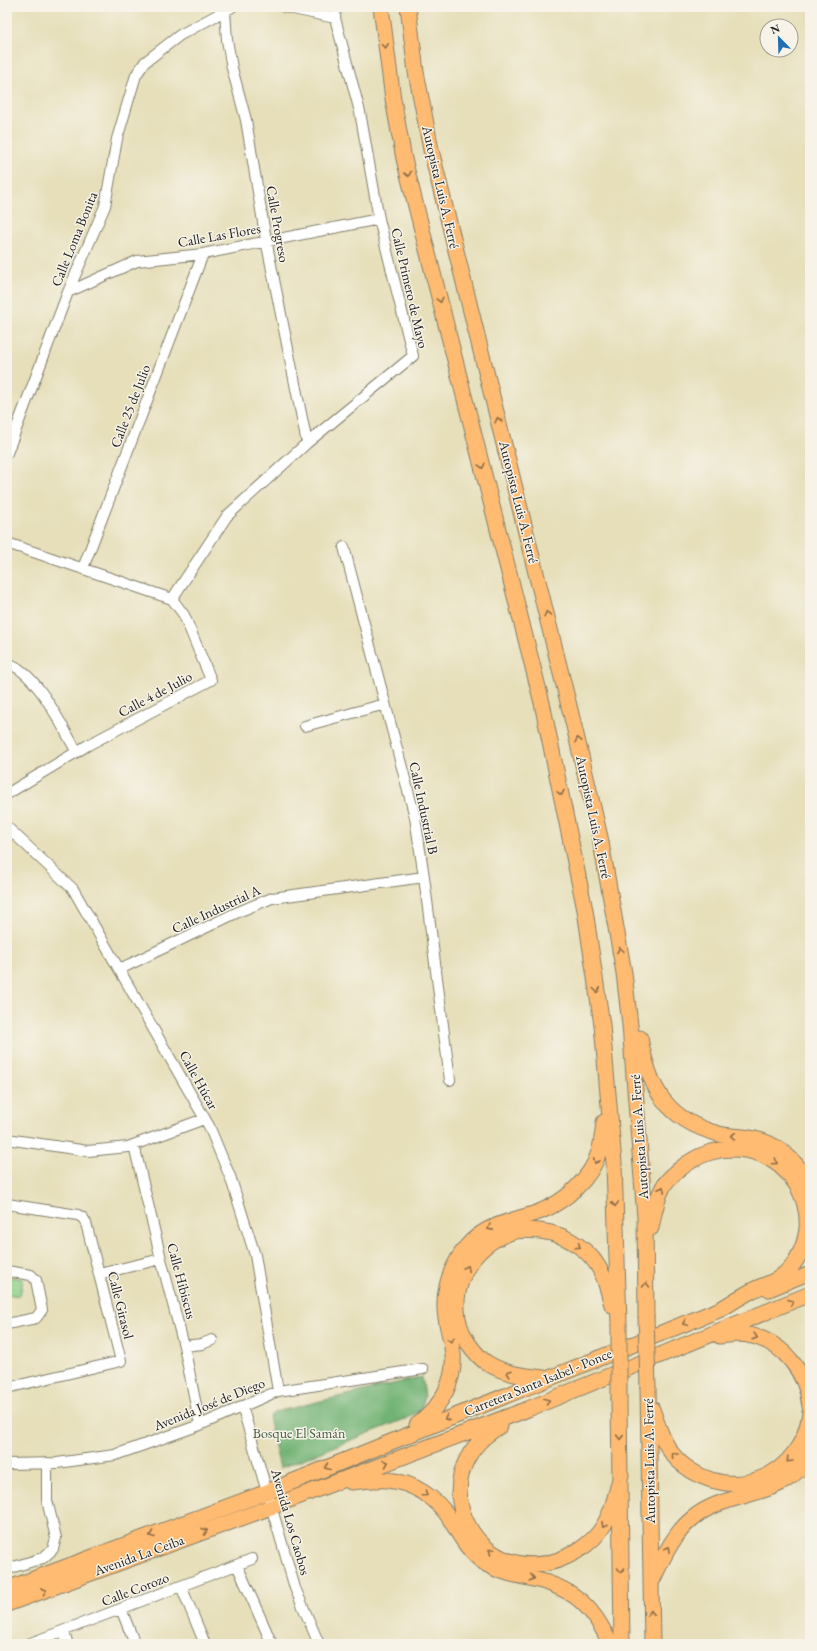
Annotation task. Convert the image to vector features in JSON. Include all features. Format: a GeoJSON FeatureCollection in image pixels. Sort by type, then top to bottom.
{"type":"FeatureCollection","features":[{"type":"Feature","properties":{"kind":"highway","name":"Autopista Luis A. Ferré"},"geometry":{"type":"LineString","coordinates":[[381,7],[393,99],[404,159],[542,703],[568,821],[585,910],[602,1025],[614,1163],[619,1324],[622,1644]]}},
{"type":"Feature","properties":{"kind":"highway","name":"Autopista Luis A. Ferré"},"geometry":{"type":"LineString","coordinates":[[408,7],[416,72],[431,150],[575,729],[600,837],[624,973],[630,1025],[645,1217],[652,1644]]}},
{"type":"Feature","properties":{"kind":"highway"},"geometry":{"type":"LineString","coordinates":[[624,973],[634,998],[638,1029],[647,1068],[664,1103],[684,1119],[708,1130],[720,1134],[756,1139],[769,1144],[785,1153],[810,1183]]}},
{"type":"Feature","properties":{"kind":"highway"},"geometry":{"type":"LineString","coordinates":[[373,1448],[415,1427],[427,1417],[445,1396],[449,1385],[454,1360],[453,1348],[446,1318],[445,1293],[451,1272],[462,1252],[472,1241],[489,1228],[512,1219],[540,1212],[554,1205],[578,1186],[595,1163],[603,1138],[605,1118],[602,1025]]}},
{"type":"Feature","properties":{"kind":"highway"},"geometry":{"type":"LineString","coordinates":[[645,1254],[654,1209],[663,1186],[671,1176],[686,1164],[700,1156],[715,1151],[728,1149],[744,1150],[760,1154],[773,1161],[784,1169],[792,1178],[800,1191],[804,1203],[807,1222],[806,1236],[802,1249],[794,1263],[783,1275],[773,1282],[754,1290],[721,1308]]}},
{"type":"Feature","properties":{"kind":"highway"},"geometry":{"type":"LineString","coordinates":[[547,1378],[519,1376],[498,1369],[485,1362],[474,1352],[460,1328],[457,1303],[461,1279],[467,1266],[477,1253],[487,1244],[500,1236],[517,1231],[530,1230],[547,1232],[573,1242],[591,1256],[598,1265],[607,1286],[619,1324]]}},
{"type":"Feature","properties":{"kind":"highway","name":"Carretera Santa Isabel - Ponce"},"geometry":{"type":"LineString","coordinates":[[272,1507],[528,1409],[810,1294]]}},
{"type":"Feature","properties":{"kind":"highway","name":"Carretera Santa Isabel - Ponce"},"geometry":{"type":"LineString","coordinates":[[267,1492],[721,1308]]}},
{"type":"Feature","properties":{"kind":"highway"},"geometry":{"type":"LineString","coordinates":[[703,1338],[732,1334],[759,1337],[784,1352],[800,1373],[809,1395],[810,1407]]}},
{"type":"Feature","properties":{"kind":"highway"},"geometry":{"type":"LineString","coordinates":[[648,1392],[660,1431],[672,1454],[682,1464],[697,1474],[728,1484],[745,1483],[757,1480],[771,1474],[786,1464],[799,1447],[809,1424],[810,1412]]}},
{"type":"Feature","properties":{"kind":"highway"},"geometry":{"type":"LineString","coordinates":[[528,1409],[492,1430],[481,1439],[467,1458],[461,1472],[458,1490],[459,1503],[463,1515],[480,1542],[491,1553],[505,1559],[525,1564],[541,1565],[558,1561],[577,1552],[591,1541],[600,1531],[614,1500],[621,1475]]}},
{"type":"Feature","properties":{"kind":"highway"},"geometry":{"type":"LineString","coordinates":[[651,1584],[668,1547],[679,1532],[693,1518],[725,1501],[759,1493],[783,1482],[797,1472],[810,1454]]}},
{"type":"Feature","properties":{"kind":"highway"},"geometry":{"type":"LineString","coordinates":[[334,1483],[388,1480],[405,1483],[418,1489],[440,1506],[467,1547],[477,1557],[496,1570],[546,1582],[569,1592],[586,1605],[597,1617],[610,1644]]}},
{"type":"Feature","properties":{"kind":"highway","name":"Avenida La Ceiba"},"geometry":{"type":"LineString","coordinates":[[7,1589],[267,1492]]}},
{"type":"Feature","properties":{"kind":"highway","name":"Avenida La Ceiba"},"geometry":{"type":"LineString","coordinates":[[7,1604],[272,1507]]}},
{"type":"Feature","properties":{"kind":"main road","name":"Carretera Santa Isabel - Ponce"},"geometry":{"type":"LineString","coordinates":[[721,1308],[810,1273]]}},
{"type":"Feature","properties":{"kind":"street"},"geometry":{"type":"LineString","coordinates":[[284,7],[335,18]]}},
{"type":"Feature","properties":{"kind":"street","name":"Calle Primero de Mayo"},"geometry":{"type":"LineString","coordinates":[[172,598],[227,516],[307,443],[413,356],[379,219],[360,112],[335,18],[336,7]]}},
{"type":"Feature","properties":{"kind":"street","name":"Calle Progreso"},"geometry":{"type":"LineString","coordinates":[[229,9],[227,40],[232,68],[246,120],[266,240],[307,443]]}},
{"type":"Feature","properties":{"kind":"street","name":"Calle Loma Bonita"},"geometry":{"type":"LineString","coordinates":[[7,453],[68,292],[106,206],[118,139],[136,75],[140,68],[156,53],[180,35],[229,9]]}},
{"type":"Feature","properties":{"kind":"street","name":"Calle Las Flores"},"geometry":{"type":"LineString","coordinates":[[68,292],[137,261],[203,254],[266,240],[379,219]]}},
{"type":"Feature","properties":{"kind":"street","name":"Calle 25 de Julio"},"geometry":{"type":"LineString","coordinates":[[83,568],[203,254]]}},
{"type":"Feature","properties":{"kind":"street"},"geometry":{"type":"LineString","coordinates":[[7,543],[172,598]]}},
{"type":"Feature","properties":{"kind":"street","name":"Calle Industrial B"},"geometry":{"type":"LineString","coordinates":[[344,547],[414,817],[424,877],[450,1080]]}},
{"type":"Feature","properties":{"kind":"street","name":"Calle 4 de Julio"},"geometry":{"type":"LineString","coordinates":[[7,794],[77,752],[211,680],[184,615],[172,598]]}},
{"type":"Feature","properties":{"kind":"street"},"geometry":{"type":"LineString","coordinates":[[7,663],[13,664],[40,688],[77,752]]}},
{"type":"Feature","properties":{"kind":"street"},"geometry":{"type":"LineString","coordinates":[[305,726],[385,704]]}},
{"type":"Feature","properties":{"kind":"street","name":"Calle Húcar"},"geometry":{"type":"LineString","coordinates":[[7,827],[73,889],[120,969],[204,1119],[231,1179],[255,1255],[278,1391]]}},
{"type":"Feature","properties":{"kind":"street","name":"Calle Industrial A"},"geometry":{"type":"LineString","coordinates":[[120,969],[238,912],[272,898],[424,877]]}},
{"type":"Feature","properties":{"kind":"street"},"geometry":{"type":"LineString","coordinates":[[7,1140],[88,1151],[134,1145],[204,1119]]}},
{"type":"Feature","properties":{"kind":"street","name":"Calle Hibiscus"},"geometry":{"type":"LineString","coordinates":[[134,1145],[161,1259],[184,1346],[200,1425]]}},
{"type":"Feature","properties":{"kind":"street","name":"Calle Girasol"},"geometry":{"type":"LineString","coordinates":[[7,1204],[78,1215],[83,1218],[86,1223],[121,1361],[7,1388]]}},
{"type":"Feature","properties":{"kind":"street"},"geometry":{"type":"LineString","coordinates":[[99,1274],[161,1259]]}},
{"type":"Feature","properties":{"kind":"street"},"geometry":{"type":"LineString","coordinates":[[7,1270],[31,1275],[36,1280],[42,1310],[36,1318],[7,1324]]}},
{"type":"Feature","properties":{"kind":"street"},"geometry":{"type":"LineString","coordinates":[[184,1346],[202,1344],[212,1340]]}},
{"type":"Feature","properties":{"kind":"street","name":"Avenida José de Diego"},"geometry":{"type":"LineString","coordinates":[[7,1464],[57,1463],[115,1455],[200,1425],[278,1391],[423,1369]]}},
{"type":"Feature","properties":{"kind":"street","name":"Avenida Los Caobos"},"geometry":{"type":"LineString","coordinates":[[242,1406],[295,1588],[319,1644]]}},
{"type":"Feature","properties":{"kind":"street"},"geometry":{"type":"LineString","coordinates":[[7,1569],[43,1558],[53,1549],[56,1538],[47,1500],[47,1463]]}},
{"type":"Feature","properties":{"kind":"street","name":"Calle Corozo"},"geometry":{"type":"LineString","coordinates":[[28,1644],[252,1559]]}},
{"type":"Feature","properties":{"kind":"street"},"geometry":{"type":"LineString","coordinates":[[237,1565],[272,1644]]}},
{"type":"Feature","properties":{"kind":"street"},"geometry":{"type":"LineString","coordinates":[[181,1586],[205,1644]]}},
{"type":"Feature","properties":{"kind":"street"},"geometry":{"type":"LineString","coordinates":[[121,1609],[135,1644]]}},
{"type":"Feature","properties":{"kind":"street"},"geometry":{"type":"LineString","coordinates":[[63,1631],[68,1644]]}},
{"type":"Feature","properties":{"kind":"green space"},"geometry":{"type":"Polygon","coordinates":[[[7,1276],[23,1279],[20,1296],[7,1294],[7,1276]]]}},
{"type":"Feature","properties":{"kind":"green space","name":"Bosque El Samán"},"geometry":{"type":"Polygon","coordinates":[[[422,1377],[425,1397],[421,1409],[410,1417],[280,1468],[269,1422],[270,1416],[275,1412],[422,1377]]]}}]}
